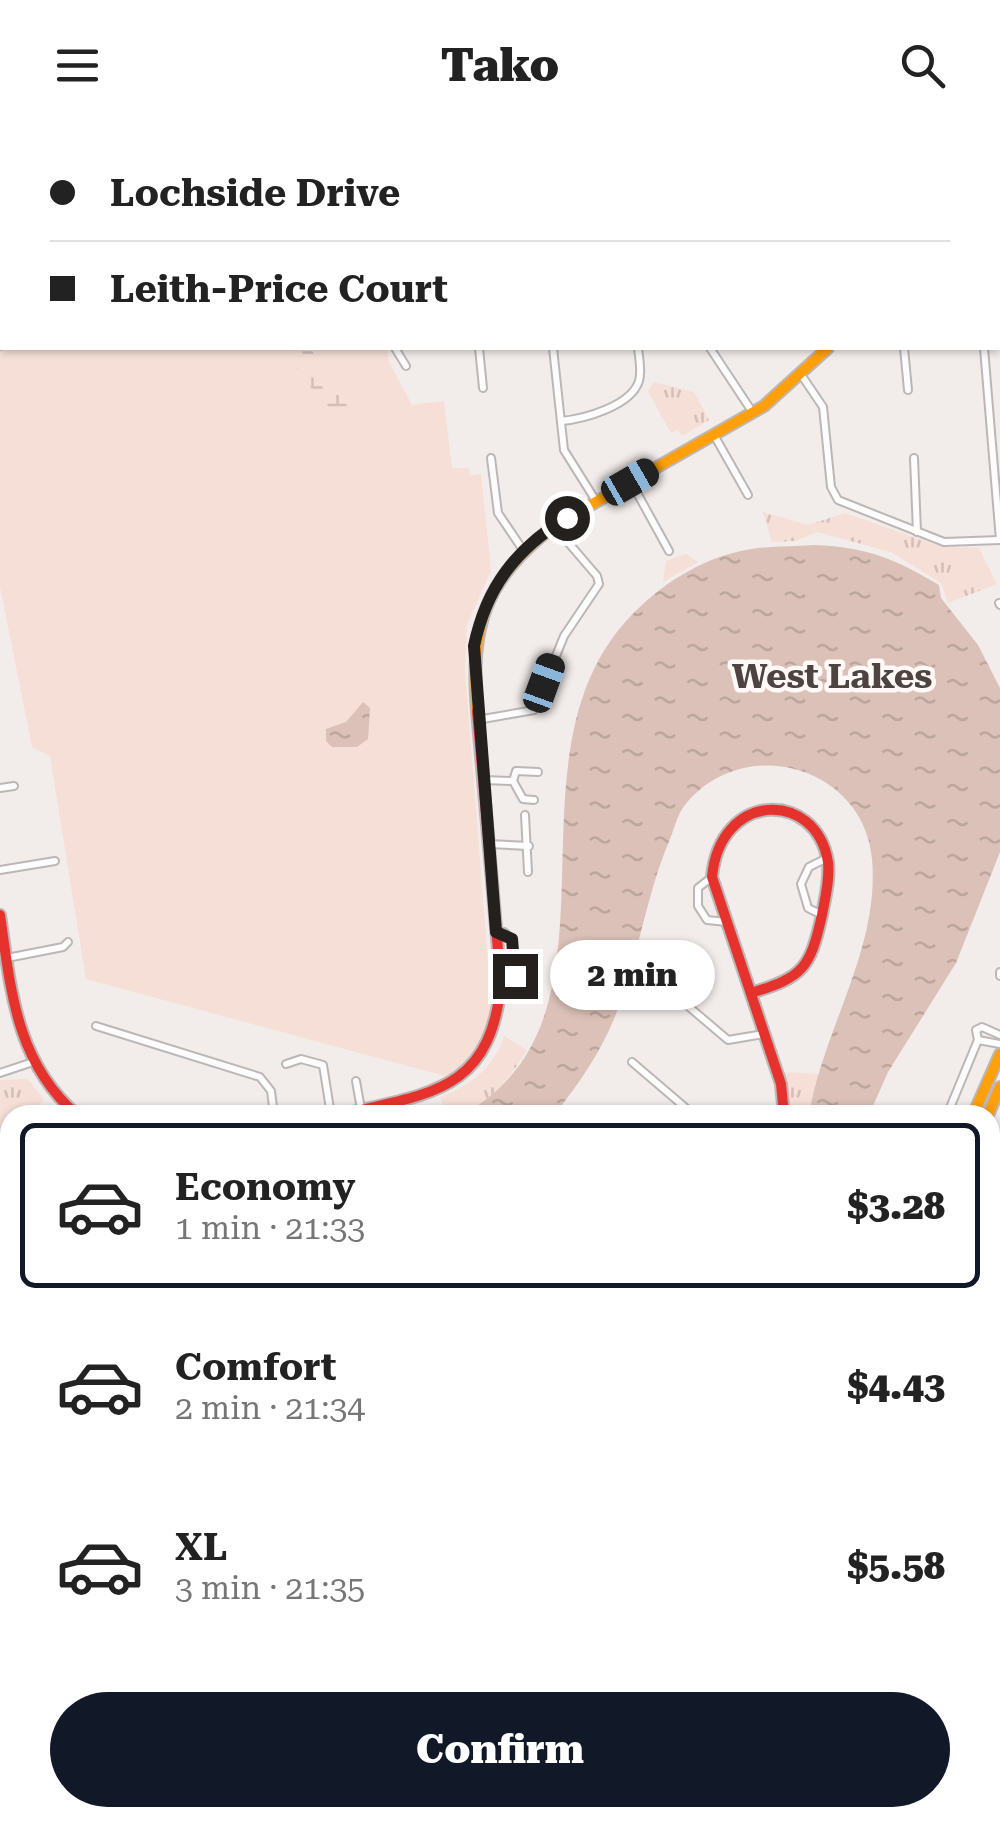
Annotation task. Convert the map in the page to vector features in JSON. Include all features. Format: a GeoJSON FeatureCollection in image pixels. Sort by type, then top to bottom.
{"type":"FeatureCollection","features":[{"type":"Feature","properties":{"kind":"street"},"geometry":{"type":"LineString","coordinates":[[396,350],[406,366]]}},
{"type":"Feature","properties":{"kind":"street"},"geometry":{"type":"LineString","coordinates":[[479,350],[483,388]]}},
{"type":"Feature","properties":{"kind":"street"},"geometry":{"type":"LineString","coordinates":[[553,350],[567,458],[596,502]]}},
{"type":"Feature","properties":{"kind":"street"},"geometry":{"type":"LineString","coordinates":[[561,421],[590,417],[634,390],[640,373],[638,350]]}},
{"type":"Feature","properties":{"kind":"street"},"geometry":{"type":"LineString","coordinates":[[711,350],[753,412]]}},
{"type":"Feature","properties":{"kind":"street"},"geometry":{"type":"LineString","coordinates":[[378,1105],[444,1086],[476,1067],[497,1026],[501,984],[473,664],[477,629],[490,592],[522,550],[554,526],[753,412],[802,376],[826,350]]}},
{"type":"Feature","properties":{"kind":"street"},"geometry":{"type":"LineString","coordinates":[[904,350],[908,390]]}},
{"type":"Feature","properties":{"kind":"street"},"geometry":{"type":"LineString","coordinates":[[802,376],[823,407],[831,487],[838,500],[952,543],[1000,540],[984,350]]}},
{"type":"Feature","properties":{"kind":"street"},"geometry":{"type":"LineString","coordinates":[[713,434],[748,494]]}},
{"type":"Feature","properties":{"kind":"street"},"geometry":{"type":"LineString","coordinates":[[491,458],[498,512],[522,550]]}},
{"type":"Feature","properties":{"kind":"street"},"geometry":{"type":"LineString","coordinates":[[914,458],[916,532]]}},
{"type":"Feature","properties":{"kind":"street"},"geometry":{"type":"LineString","coordinates":[[630,482],[669,550]]}},
{"type":"Feature","properties":{"kind":"street"},"geometry":{"type":"LineString","coordinates":[[478,720],[534,710],[564,636],[596,593],[597,576],[554,526]]}},
{"type":"Feature","properties":{"kind":"street"},"geometry":{"type":"LineString","coordinates":[[513,780],[521,770],[538,772]]}},
{"type":"Feature","properties":{"kind":"street"},"geometry":{"type":"LineString","coordinates":[[483,780],[513,780]]}},
{"type":"Feature","properties":{"kind":"street"},"geometry":{"type":"LineString","coordinates":[[513,780],[526,801],[534,800]]}},
{"type":"Feature","properties":{"kind":"street"},"geometry":{"type":"LineString","coordinates":[[0,788],[14,786]]}},
{"type":"Feature","properties":{"kind":"street"},"geometry":{"type":"LineString","coordinates":[[751,993],[804,974],[814,956],[822,915],[828,858],[805,820],[782,811],[756,811],[721,833],[712,858],[712,877],[781,1084],[783,1105]]}},
{"type":"Feature","properties":{"kind":"street"},"geometry":{"type":"LineString","coordinates":[[525,815],[528,872]]}},
{"type":"Feature","properties":{"kind":"street"},"geometry":{"type":"LineString","coordinates":[[489,844],[529,846]]}},
{"type":"Feature","properties":{"kind":"street"},"geometry":{"type":"LineString","coordinates":[[822,915],[808,908],[801,884],[809,867],[828,858]]}},
{"type":"Feature","properties":{"kind":"street"},"geometry":{"type":"LineString","coordinates":[[0,870],[55,861]]}},
{"type":"Feature","properties":{"kind":"street"},"geometry":{"type":"LineString","coordinates":[[712,877],[698,888],[698,906],[707,920],[728,922]]}},
{"type":"Feature","properties":{"kind":"street"},"geometry":{"type":"LineString","coordinates":[[0,915],[7,958],[6,993],[30,1064],[63,1105]]}},
{"type":"Feature","properties":{"kind":"street"},"geometry":{"type":"LineString","coordinates":[[7,958],[63,948],[68,942]]}},
{"type":"Feature","properties":{"kind":"street"},"geometry":{"type":"LineString","coordinates":[[662,984],[728,1040],[764,1034]]}},
{"type":"Feature","properties":{"kind":"street"},"geometry":{"type":"LineString","coordinates":[[96,1026],[260,1077],[271,1091],[273,1105]]}},
{"type":"Feature","properties":{"kind":"street"},"geometry":{"type":"LineString","coordinates":[[984,1037],[1000,1036]]}},
{"type":"Feature","properties":{"kind":"street"},"geometry":{"type":"LineString","coordinates":[[984,1037],[1000,1044]]}},
{"type":"Feature","properties":{"kind":"street"},"geometry":{"type":"LineString","coordinates":[[952,1105],[984,1037]]}},
{"type":"Feature","properties":{"kind":"street"},"geometry":{"type":"LineString","coordinates":[[978,1105],[1000,1054]]}},
{"type":"Feature","properties":{"kind":"street"},"geometry":{"type":"LineString","coordinates":[[286,1064],[301,1059],[323,1065],[330,1105]]}},
{"type":"Feature","properties":{"kind":"street"},"geometry":{"type":"LineString","coordinates":[[632,1062],[682,1105]]}},
{"type":"Feature","properties":{"kind":"street"},"geometry":{"type":"LineString","coordinates":[[0,1073],[30,1064]]}},
{"type":"Feature","properties":{"kind":"street"},"geometry":{"type":"LineString","coordinates":[[356,1081],[360,1105]]}},
{"type":"Feature","properties":{"kind":"green space"},"geometry":{"type":"Polygon","coordinates":[[[303,350],[313,352],[320,369],[350,411],[344,419],[322,402],[293,364],[294,356],[303,350]]]}},
{"type":"Feature","properties":{"kind":"green space"},"geometry":{"type":"Polygon","coordinates":[[[387,350],[389,362],[412,405],[444,401],[452,468],[469,468],[470,476],[481,474],[491,571],[467,624],[465,671],[493,1025],[462,1067],[445,1076],[86,979],[50,756],[32,747],[0,587],[0,351],[387,350]]]}},
{"type":"Feature","properties":{"kind":"green space"},"geometry":{"type":"Polygon","coordinates":[[[654,382],[694,392],[709,420],[682,436],[678,429],[671,433],[648,391],[654,382]]]}},
{"type":"Feature","properties":{"kind":"green space"},"geometry":{"type":"Polygon","coordinates":[[[763,512],[808,525],[845,513],[942,547],[979,548],[997,584],[948,603],[941,583],[891,552],[817,532],[795,541],[772,542],[763,512]]]}},
{"type":"Feature","properties":{"kind":"green space"},"geometry":{"type":"Polygon","coordinates":[[[686,554],[698,562],[663,582],[666,561],[686,554]]]}},
{"type":"Feature","properties":{"kind":"green space"},"geometry":{"type":"Polygon","coordinates":[[[504,1036],[527,1050],[494,1093],[479,1105],[443,1105],[440,1097],[480,1074],[504,1036]]]}},
{"type":"Feature","properties":{"kind":"green space"},"geometry":{"type":"Polygon","coordinates":[[[784,1072],[819,1074],[811,1105],[789,1105],[784,1072]]]}},
{"type":"Feature","properties":{"kind":"green space"},"geometry":{"type":"Polygon","coordinates":[[[27,1079],[44,1099],[40,1105],[0,1105],[0,1080],[27,1079]]]}},
{"type":"Feature","properties":{"kind":"water","name":"West Lakes"},"geometry":{"type":"Polygon","coordinates":[[[764,547],[850,548],[880,556],[939,585],[941,598],[978,645],[1000,688],[1000,852],[956,963],[888,1072],[873,1105],[811,1105],[868,925],[872,859],[864,827],[848,801],[825,782],[797,770],[768,765],[738,770],[709,783],[682,809],[654,884],[614,1019],[602,1045],[561,1105],[474,1105],[516,1070],[545,1013],[558,946],[565,802],[574,730],[597,663],[642,605],[662,588],[720,557],[764,547]]]}},
{"type":"Feature","properties":{"kind":"water"},"geometry":{"type":"Polygon","coordinates":[[[363,702],[370,708],[368,739],[357,747],[332,747],[326,741],[326,729],[346,722],[363,702]]]}},
{"type":"Feature","properties":{"kind":"traffic: slow"},"geometry":{"type":"LineString","coordinates":[[477,711],[476,654],[487,607],[511,566],[530,546],[554,526],[764,406],[826,350]]}},
{"type":"Feature","properties":{"kind":"traffic: slow"},"geometry":{"type":"LineString","coordinates":[[977,1105],[1000,1054]]}},
{"type":"Feature","properties":{"kind":"traffic: slow"},"geometry":{"type":"LineString","coordinates":[[992,1105],[1000,1087]]}},
{"type":"Feature","properties":{"kind":"traffic: jam"},"geometry":{"type":"LineString","coordinates":[[381,1105],[451,1082],[484,1047],[495,1020],[501,984],[477,711]]}},
{"type":"Feature","properties":{"kind":"traffic: jam"},"geometry":{"type":"LineString","coordinates":[[751,993],[782,982],[802,968],[813,948],[822,915],[828,862],[820,838],[806,821],[788,812],[768,810],[749,815],[732,828],[719,849],[712,877],[781,1084],[783,1105]]}},
{"type":"Feature","properties":{"kind":"traffic: jam"},"geometry":{"type":"LineString","coordinates":[[0,915],[20,1024],[41,1072],[67,1105]]}},
{"type":"Feature","properties":{"kind":"district","name":"West Lakes"},"geometry":{"type":"Point","coordinates":[832,676]}},
{"type":"Feature","properties":{"kind":"route"},"geometry":{"type":"LineString","coordinates":[[515,976],[512,939],[509,934],[496,932],[474,646],[482,613],[500,576],[528,546],[567,518]]}}]}
